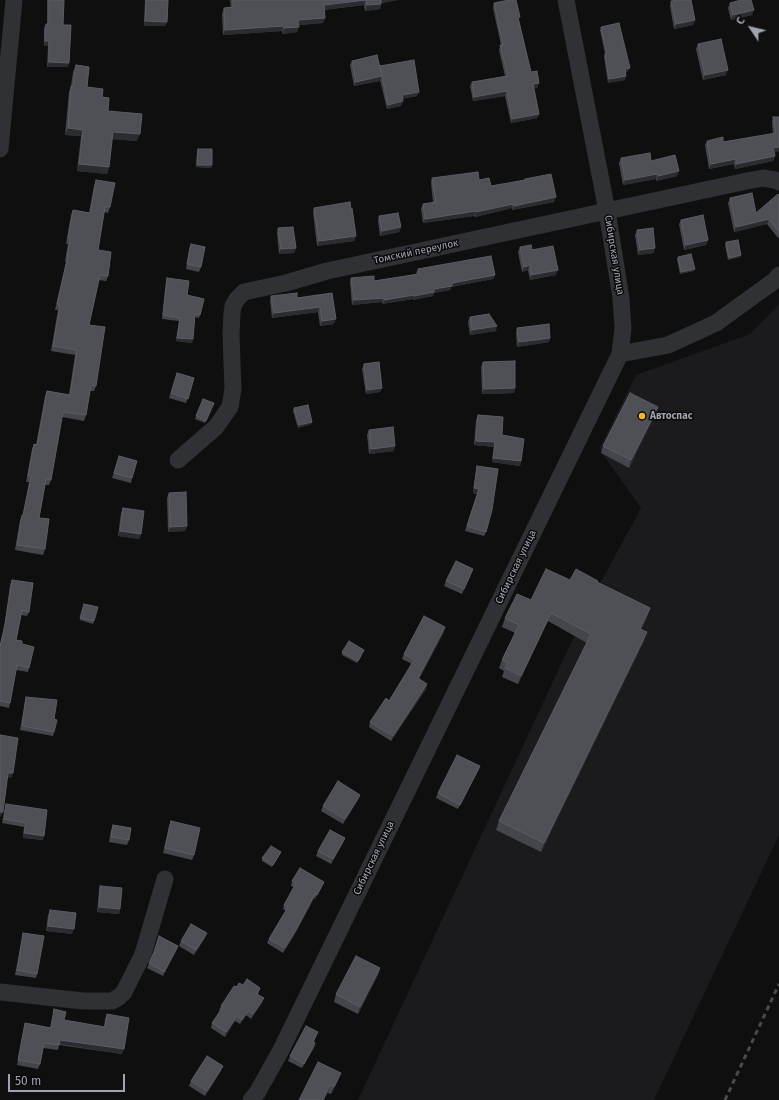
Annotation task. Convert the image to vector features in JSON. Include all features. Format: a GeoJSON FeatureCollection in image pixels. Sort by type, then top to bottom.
{"type":"FeatureCollection","features":[{"type":"Feature","properties":{"kind":"street"},"geometry":{"type":"LineString","coordinates":[[0,149],[14,0]]}},
{"type":"Feature","properties":{"kind":"street","name":"Сибирская улица"},"geometry":{"type":"LineString","coordinates":[[250,1100],[257,1093],[281,1050],[620,354],[623,328],[621,298],[607,211],[566,0]]}},
{"type":"Feature","properties":{"kind":"street","name":"Томский переулок"},"geometry":{"type":"LineString","coordinates":[[178,460],[216,427],[230,407],[233,389],[231,335],[232,313],[236,300],[244,292],[286,283],[327,271],[747,181],[762,178],[779,182]]}},
{"type":"Feature","properties":{"kind":"street"},"geometry":{"type":"LineString","coordinates":[[620,354],[668,345],[716,323],[774,281],[779,275]]}},
{"type":"Feature","properties":{"kind":"street"},"geometry":{"type":"LineString","coordinates":[[0,992],[83,1001],[112,1002],[124,992],[143,954],[165,879]]}},
{"type":"Feature","properties":{"kind":"shaded area"},"geometry":{"type":"Polygon","coordinates":[[[779,304],[779,835],[654,1100],[358,1100],[590,602],[641,508],[599,449],[636,375],[750,334],[779,304]]]}},
{"type":"Feature","properties":{"kind":"building"},"geometry":{"type":"Polygon","coordinates":[[[49,0],[64,0],[63,25],[71,25],[69,63],[49,62],[49,41],[45,41],[46,24],[49,24],[49,0]]]}},
{"type":"Feature","properties":{"kind":"building"},"geometry":{"type":"Polygon","coordinates":[[[146,0],[168,0],[167,22],[145,21],[146,0]]]}},
{"type":"Feature","properties":{"kind":"building"},"geometry":{"type":"Polygon","coordinates":[[[233,0],[366,0],[324,5],[325,18],[298,20],[299,27],[284,28],[283,26],[225,30],[224,8],[233,7],[233,0]]]}},
{"type":"Feature","properties":{"kind":"building"},"geometry":{"type":"Polygon","coordinates":[[[366,0],[381,0],[381,4],[367,5],[366,0]]]}},
{"type":"Feature","properties":{"kind":"building"},"geometry":{"type":"Polygon","coordinates":[[[516,0],[520,17],[518,18],[531,72],[537,71],[539,83],[533,84],[539,114],[512,119],[507,91],[474,97],[472,82],[508,76],[500,45],[503,45],[494,3],[516,0]]]}},
{"type":"Feature","properties":{"kind":"building"},"geometry":{"type":"Polygon","coordinates":[[[691,0],[695,20],[676,24],[671,1],[691,0]]]}},
{"type":"Feature","properties":{"kind":"building"},"geometry":{"type":"Polygon","coordinates":[[[741,0],[751,0],[754,10],[733,15],[730,3],[741,0]]]}},
{"type":"Feature","properties":{"kind":"building"},"geometry":{"type":"Polygon","coordinates":[[[619,23],[630,68],[625,69],[626,76],[609,79],[605,54],[607,54],[601,27],[619,23]]]}},
{"type":"Feature","properties":{"kind":"building"},"geometry":{"type":"Polygon","coordinates":[[[721,39],[728,70],[705,75],[698,44],[721,39]]]}},
{"type":"Feature","properties":{"kind":"building"},"geometry":{"type":"Polygon","coordinates":[[[377,55],[382,76],[356,82],[352,61],[377,55]]]}},
{"type":"Feature","properties":{"kind":"building"},"geometry":{"type":"Polygon","coordinates":[[[414,60],[419,92],[402,95],[403,101],[388,105],[380,66],[414,60]]]}},
{"type":"Feature","properties":{"kind":"building"},"geometry":{"type":"Polygon","coordinates":[[[76,65],[89,67],[87,87],[103,89],[102,97],[109,98],[108,111],[142,114],[140,134],[113,132],[109,167],[79,164],[83,130],[68,128],[71,86],[73,86],[76,65]]]}},
{"type":"Feature","properties":{"kind":"building"},"geometry":{"type":"Polygon","coordinates":[[[773,117],[779,117],[779,147],[773,148],[775,156],[736,164],[736,159],[711,164],[707,141],[723,137],[723,142],[776,133],[773,117]]]}},
{"type":"Feature","properties":{"kind":"building"},"geometry":{"type":"Polygon","coordinates":[[[198,149],[212,149],[212,165],[197,165],[198,149]]]}},
{"type":"Feature","properties":{"kind":"building"},"geometry":{"type":"Polygon","coordinates":[[[650,153],[651,161],[675,155],[679,171],[658,176],[657,174],[625,180],[621,158],[650,153]]]}},
{"type":"Feature","properties":{"kind":"building"},"geometry":{"type":"Polygon","coordinates":[[[478,172],[479,180],[489,178],[491,186],[551,174],[556,197],[514,206],[513,204],[476,212],[425,219],[423,204],[436,202],[432,178],[478,172]]]}},
{"type":"Feature","properties":{"kind":"building"},"geometry":{"type":"Polygon","coordinates":[[[96,180],[115,183],[110,207],[105,207],[98,250],[111,252],[108,276],[100,275],[89,325],[105,327],[96,386],[91,385],[86,415],[63,412],[51,480],[46,479],[39,518],[49,519],[45,549],[17,545],[31,477],[28,476],[34,444],[37,445],[47,391],[70,395],[77,350],[53,346],[60,305],[57,304],[68,256],[70,239],[68,238],[73,210],[90,213],[96,180]]]}},
{"type":"Feature","properties":{"kind":"building"},"geometry":{"type":"Polygon","coordinates":[[[752,193],[756,213],[778,194],[779,195],[779,232],[769,219],[736,227],[730,198],[752,193]]]}},
{"type":"Feature","properties":{"kind":"building"},"geometry":{"type":"Polygon","coordinates":[[[350,202],[356,236],[319,241],[314,208],[350,202]]]}},
{"type":"Feature","properties":{"kind":"building"},"geometry":{"type":"Polygon","coordinates":[[[398,213],[401,227],[382,231],[379,216],[398,213]]]}},
{"type":"Feature","properties":{"kind":"building"},"geometry":{"type":"Polygon","coordinates":[[[703,215],[708,240],[686,245],[681,220],[703,215]]]}},
{"type":"Feature","properties":{"kind":"building"},"geometry":{"type":"Polygon","coordinates":[[[293,227],[296,248],[281,249],[278,228],[293,227]]]}},
{"type":"Feature","properties":{"kind":"building"},"geometry":{"type":"Polygon","coordinates":[[[653,228],[655,248],[640,250],[637,230],[653,228]]]}},
{"type":"Feature","properties":{"kind":"building"},"geometry":{"type":"Polygon","coordinates":[[[738,240],[741,255],[729,258],[726,242],[738,240]]]}},
{"type":"Feature","properties":{"kind":"building"},"geometry":{"type":"Polygon","coordinates":[[[191,244],[205,247],[201,267],[187,264],[191,244]]]}},
{"type":"Feature","properties":{"kind":"building"},"geometry":{"type":"Polygon","coordinates":[[[531,245],[532,250],[553,246],[558,270],[531,275],[530,265],[524,267],[520,247],[531,245]]]}},
{"type":"Feature","properties":{"kind":"building"},"geometry":{"type":"Polygon","coordinates":[[[691,254],[695,269],[681,272],[678,257],[691,254]]]}},
{"type":"Feature","properties":{"kind":"building"},"geometry":{"type":"Polygon","coordinates":[[[491,256],[495,275],[452,283],[452,286],[434,289],[434,292],[414,296],[384,300],[384,298],[354,300],[351,278],[374,276],[374,281],[419,274],[418,269],[491,256]]]}},
{"type":"Feature","properties":{"kind":"building"},"geometry":{"type":"Polygon","coordinates":[[[167,278],[189,281],[187,295],[204,299],[200,315],[195,314],[193,339],[177,338],[180,318],[163,315],[167,278]]]}},
{"type":"Feature","properties":{"kind":"building"},"geometry":{"type":"Polygon","coordinates":[[[297,293],[297,298],[332,293],[336,319],[322,321],[320,307],[274,313],[271,296],[297,293]]]}},
{"type":"Feature","properties":{"kind":"building"},"geometry":{"type":"Polygon","coordinates":[[[489,314],[497,326],[472,330],[470,317],[489,314]]]}},
{"type":"Feature","properties":{"kind":"building"},"geometry":{"type":"Polygon","coordinates":[[[549,324],[550,338],[519,342],[517,328],[549,324]]]}},
{"type":"Feature","properties":{"kind":"building"},"geometry":{"type":"Polygon","coordinates":[[[515,361],[515,388],[484,389],[483,362],[515,361]]]}},
{"type":"Feature","properties":{"kind":"building"},"geometry":{"type":"Polygon","coordinates":[[[379,362],[382,388],[367,390],[364,364],[379,362]]]}},
{"type":"Feature","properties":{"kind":"building"},"geometry":{"type":"Polygon","coordinates":[[[177,373],[194,378],[188,399],[171,393],[177,373]]]}},
{"type":"Feature","properties":{"kind":"building"},"geometry":{"type":"Polygon","coordinates":[[[630,393],[658,407],[631,460],[603,446],[630,393]]]}},
{"type":"Feature","properties":{"kind":"building"},"geometry":{"type":"Polygon","coordinates":[[[203,399],[214,403],[206,421],[196,416],[203,399]]]}},
{"type":"Feature","properties":{"kind":"building"},"geometry":{"type":"Polygon","coordinates":[[[308,405],[312,422],[299,425],[294,408],[308,405]]]}},
{"type":"Feature","properties":{"kind":"building"},"geometry":{"type":"Polygon","coordinates":[[[478,415],[503,417],[502,435],[524,439],[521,461],[493,458],[495,442],[476,441],[478,415]]]}},
{"type":"Feature","properties":{"kind":"building"},"geometry":{"type":"Polygon","coordinates":[[[393,427],[395,446],[371,449],[369,430],[393,427]]]}},
{"type":"Feature","properties":{"kind":"building"},"geometry":{"type":"Polygon","coordinates":[[[119,456],[137,461],[132,478],[114,473],[119,456]]]}},
{"type":"Feature","properties":{"kind":"building"},"geometry":{"type":"Polygon","coordinates":[[[477,466],[498,469],[492,510],[486,532],[467,526],[479,489],[474,488],[477,466]]]}},
{"type":"Feature","properties":{"kind":"building"},"geometry":{"type":"Polygon","coordinates":[[[186,492],[187,526],[170,527],[169,493],[186,492]]]}},
{"type":"Feature","properties":{"kind":"building"},"geometry":{"type":"Polygon","coordinates":[[[123,508],[144,511],[141,534],[120,531],[123,508]]]}},
{"type":"Feature","properties":{"kind":"building"},"geometry":{"type":"Polygon","coordinates":[[[456,561],[473,569],[464,589],[446,581],[456,561]]]}},
{"type":"Feature","properties":{"kind":"building"},"geometry":{"type":"Polygon","coordinates":[[[546,569],[570,580],[576,569],[598,581],[597,582],[650,608],[640,629],[647,632],[544,843],[499,821],[591,634],[551,613],[521,676],[505,668],[508,663],[502,660],[519,625],[505,618],[517,594],[531,600],[546,569]]]}},
{"type":"Feature","properties":{"kind":"building"},"geometry":{"type":"Polygon","coordinates":[[[12,580],[33,583],[29,612],[22,610],[16,640],[22,641],[22,644],[34,647],[29,668],[17,665],[10,703],[0,701],[0,647],[12,580]]]}},
{"type":"Feature","properties":{"kind":"building"},"geometry":{"type":"Polygon","coordinates":[[[84,604],[98,607],[94,621],[80,618],[84,604]]]}},
{"type":"Feature","properties":{"kind":"building"},"geometry":{"type":"Polygon","coordinates":[[[424,616],[445,627],[418,678],[427,684],[393,736],[370,722],[386,698],[389,701],[414,660],[404,654],[424,616]]]}},
{"type":"Feature","properties":{"kind":"building"},"geometry":{"type":"Polygon","coordinates":[[[349,641],[364,650],[358,661],[342,652],[349,641]]]}},
{"type":"Feature","properties":{"kind":"building"},"geometry":{"type":"Polygon","coordinates":[[[26,697],[57,700],[54,719],[57,720],[54,732],[22,726],[26,697]]]}},
{"type":"Feature","properties":{"kind":"building"},"geometry":{"type":"Polygon","coordinates":[[[0,735],[18,738],[13,773],[8,773],[3,812],[0,812],[0,735]]]}},
{"type":"Feature","properties":{"kind":"building"},"geometry":{"type":"Polygon","coordinates":[[[457,755],[480,766],[460,805],[438,793],[457,755]]]}},
{"type":"Feature","properties":{"kind":"building"},"geometry":{"type":"Polygon","coordinates":[[[338,781],[360,795],[345,819],[323,806],[338,781]]]}},
{"type":"Feature","properties":{"kind":"building"},"geometry":{"type":"Polygon","coordinates":[[[6,804],[47,810],[44,836],[24,833],[26,823],[4,819],[6,804]]]}},
{"type":"Feature","properties":{"kind":"building"},"geometry":{"type":"Polygon","coordinates":[[[171,821],[200,828],[194,855],[165,848],[171,821]]]}},
{"type":"Feature","properties":{"kind":"building"},"geometry":{"type":"Polygon","coordinates":[[[113,825],[131,828],[129,840],[111,837],[113,825]]]}},
{"type":"Feature","properties":{"kind":"building"},"geometry":{"type":"Polygon","coordinates":[[[330,830],[345,838],[333,859],[318,851],[330,830]]]}},
{"type":"Feature","properties":{"kind":"building"},"geometry":{"type":"Polygon","coordinates":[[[271,846],[281,852],[273,865],[262,858],[271,846]]]}},
{"type":"Feature","properties":{"kind":"building"},"geometry":{"type":"Polygon","coordinates":[[[300,868],[324,882],[317,895],[315,894],[285,948],[269,939],[288,907],[284,905],[296,883],[292,881],[300,868]]]}},
{"type":"Feature","properties":{"kind":"building"},"geometry":{"type":"Polygon","coordinates":[[[100,886],[122,888],[120,909],[99,907],[100,886]]]}},
{"type":"Feature","properties":{"kind":"building"},"geometry":{"type":"Polygon","coordinates":[[[50,910],[76,913],[74,929],[48,926],[50,910]]]}},
{"type":"Feature","properties":{"kind":"building"},"geometry":{"type":"Polygon","coordinates":[[[191,924],[207,933],[196,950],[181,941],[191,924]]]}},
{"type":"Feature","properties":{"kind":"building"},"geometry":{"type":"Polygon","coordinates":[[[23,933],[44,936],[37,974],[17,970],[23,933]]]}},
{"type":"Feature","properties":{"kind":"building"},"geometry":{"type":"Polygon","coordinates":[[[159,936],[178,946],[164,972],[149,963],[159,936]]]}},
{"type":"Feature","properties":{"kind":"building"},"geometry":{"type":"Polygon","coordinates":[[[356,956],[380,968],[360,1007],[336,994],[356,956]]]}},
{"type":"Feature","properties":{"kind":"building"},"geometry":{"type":"Polygon","coordinates":[[[247,979],[260,988],[257,994],[264,998],[253,1014],[248,1011],[242,1020],[237,1016],[226,1032],[212,1023],[223,1007],[221,1006],[234,986],[237,987],[239,983],[243,985],[247,979]]]}},
{"type":"Feature","properties":{"kind":"building"},"geometry":{"type":"Polygon","coordinates":[[[54,1009],[66,1012],[64,1020],[105,1027],[107,1014],[129,1018],[124,1049],[60,1040],[59,1045],[44,1043],[40,1064],[18,1060],[25,1023],[51,1028],[54,1009]]]}},
{"type":"Feature","properties":{"kind":"building"},"geometry":{"type":"Polygon","coordinates":[[[306,1026],[318,1032],[313,1041],[315,1043],[304,1064],[290,1056],[306,1026]]]}},
{"type":"Feature","properties":{"kind":"building"},"geometry":{"type":"Polygon","coordinates":[[[207,1056],[223,1066],[207,1091],[191,1081],[207,1056]]]}},
{"type":"Feature","properties":{"kind":"building"},"geometry":{"type":"Polygon","coordinates":[[[318,1062],[341,1073],[334,1087],[330,1085],[323,1100],[299,1100],[318,1062]]]}},
{"type":"Feature","properties":{"kind":"railway"},"geometry":{"type":"LineString","coordinates":[[725,1100],[779,984]]}},
{"type":"Feature","properties":{"kind":"place","name":"Автоспас"},"geometry":{"type":"Point","coordinates":[642,416]}}]}
